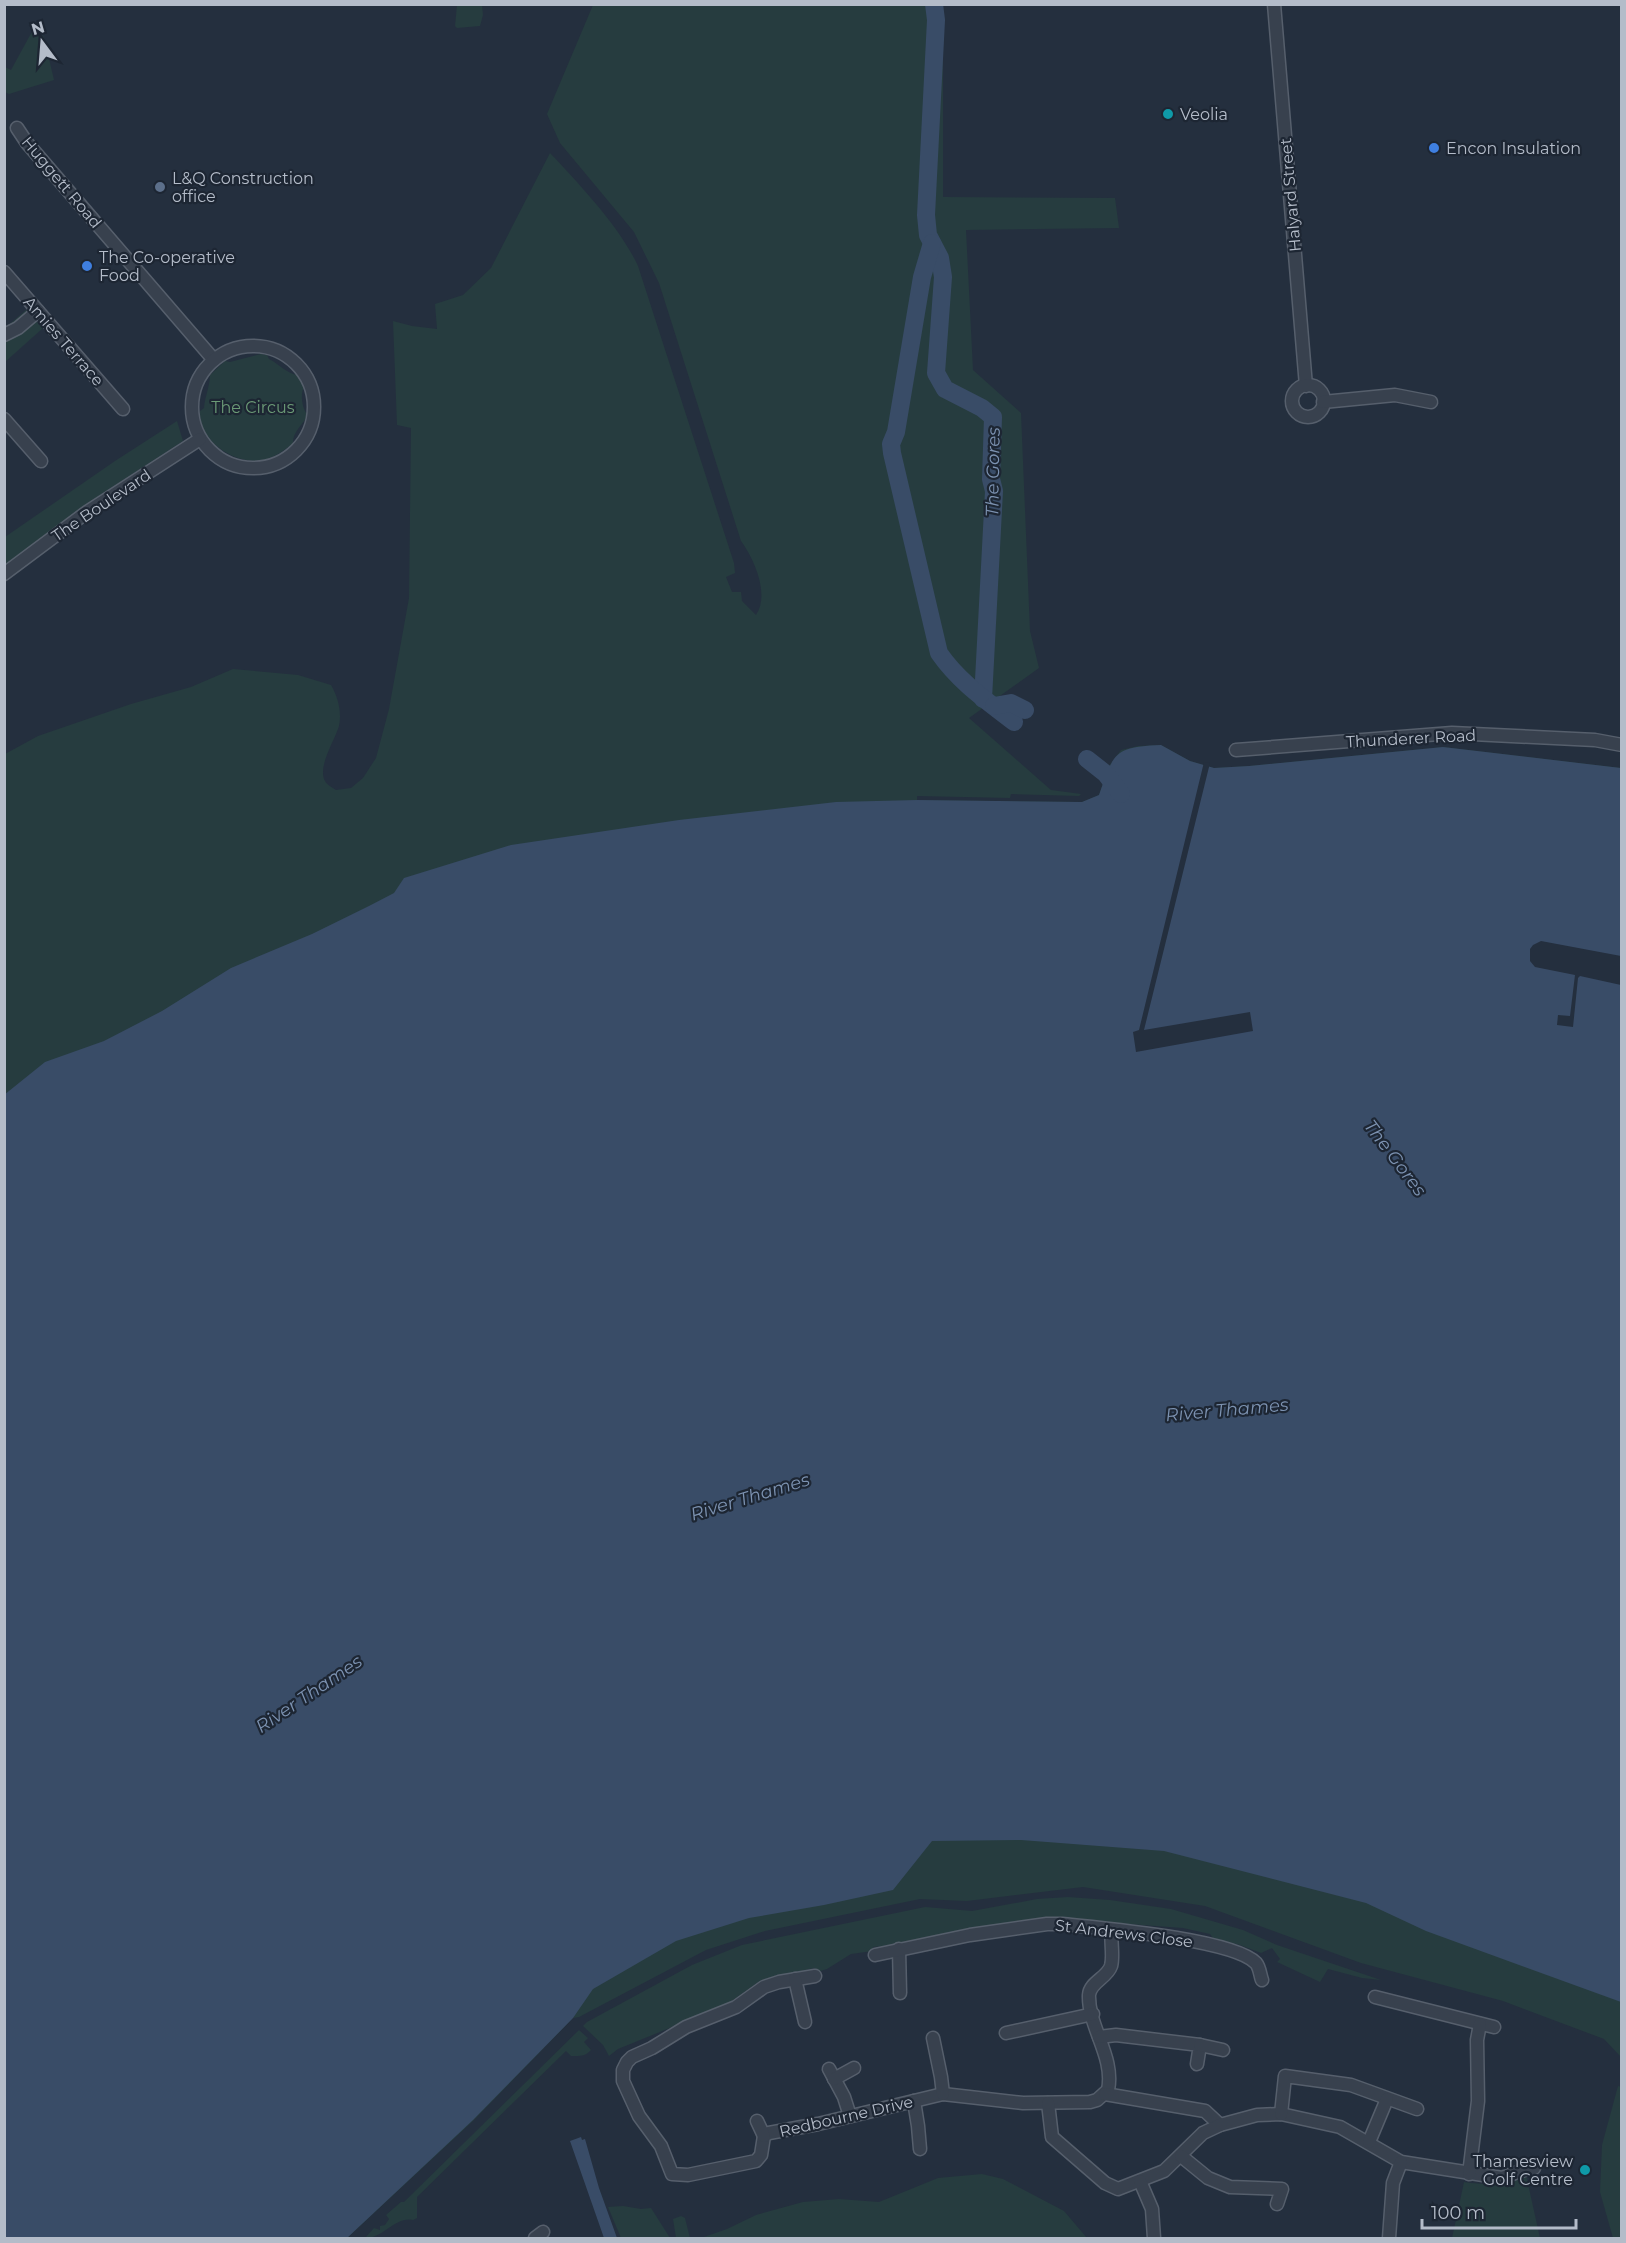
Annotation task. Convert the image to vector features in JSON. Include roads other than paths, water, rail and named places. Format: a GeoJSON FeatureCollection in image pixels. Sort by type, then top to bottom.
{"type":"FeatureCollection","features":[{"type":"Feature","properties":{"kind":"street","name":"Halyard Street"},"geometry":{"type":"LineString","coordinates":[[1274,4],[1306,386]]}},
{"type":"Feature","properties":{"kind":"street","name":"Huggett Road"},"geometry":{"type":"LineString","coordinates":[[17,128],[27,143],[213,360]]}},
{"type":"Feature","properties":{"kind":"street","name":"Amies Terrace"},"geometry":{"type":"LineString","coordinates":[[4,272],[123,410]]}},
{"type":"Feature","properties":{"kind":"street"},"geometry":{"type":"LineString","coordinates":[[4,335],[18,328],[38,310]]}},
{"type":"Feature","properties":{"kind":"street"},"geometry":{"type":"LineString","coordinates":[[246,346],[265,347],[282,352],[296,363],[307,378],[314,397],[314,418],[308,436],[295,453],[280,463],[262,468],[244,468],[227,463],[212,453],[200,439],[193,423],[191,406],[194,388],[202,373],[213,360],[229,350],[246,346]]}},
{"type":"Feature","properties":{"kind":"street"},"geometry":{"type":"LineString","coordinates":[[1306,386],[1311,386],[1320,392],[1323,402],[1320,411],[1308,422],[1295,411],[1292,402],[1294,393],[1306,386]]}},
{"type":"Feature","properties":{"kind":"street"},"geometry":{"type":"LineString","coordinates":[[1323,402],[1395,395],[1431,402]]}},
{"type":"Feature","properties":{"kind":"street"},"geometry":{"type":"LineString","coordinates":[[4,419],[41,461]]}},
{"type":"Feature","properties":{"kind":"street","name":"The Boulevard"},"geometry":{"type":"LineString","coordinates":[[4,574],[87,512],[200,439]]}},
{"type":"Feature","properties":{"kind":"street","name":"Thunderer Road"},"geometry":{"type":"LineString","coordinates":[[1236,750],[1452,733],[1595,740],[1622,745]]}},
{"type":"Feature","properties":{"kind":"street","name":"St Andrews Close"},"geometry":{"type":"LineString","coordinates":[[876,1955],[970,1935],[1047,1924],[1198,1941],[1235,1951],[1255,1963],[1262,1980]]}},
{"type":"Feature","properties":{"kind":"street"},"geometry":{"type":"LineString","coordinates":[[1112,1930],[1111,1966],[1089,1993],[1109,2074],[1105,2094],[1205,2111],[1220,2125]]}},
{"type":"Feature","properties":{"kind":"street"},"geometry":{"type":"LineString","coordinates":[[899,1949],[900,1994]]}},
{"type":"Feature","properties":{"kind":"street","name":"Redbourne Drive"},"geometry":{"type":"LineString","coordinates":[[815,1976],[764,1987],[736,2007],[686,2027],[632,2058],[623,2070],[623,2081],[636,2110],[661,2146],[674,2175],[688,2175],[756,2161],[761,2155],[764,2136],[943,2094],[1023,2103],[1090,2102],[1105,2094]]}},
{"type":"Feature","properties":{"kind":"street"},"geometry":{"type":"LineString","coordinates":[[795,1979],[805,2022]]}},
{"type":"Feature","properties":{"kind":"street"},"geometry":{"type":"LineString","coordinates":[[1375,1997],[1494,2028]]}},
{"type":"Feature","properties":{"kind":"street"},"geometry":{"type":"LineString","coordinates":[[1006,2033],[1093,2014]]}},
{"type":"Feature","properties":{"kind":"street"},"geometry":{"type":"LineString","coordinates":[[1469,2174],[1478,2101],[1477,2040],[1480,2024]]}},
{"type":"Feature","properties":{"kind":"street"},"geometry":{"type":"LineString","coordinates":[[1100,2037],[1116,2034],[1223,2050]]}},
{"type":"Feature","properties":{"kind":"street"},"geometry":{"type":"LineString","coordinates":[[933,2038],[943,2094]]}},
{"type":"Feature","properties":{"kind":"street"},"geometry":{"type":"LineString","coordinates":[[1197,2064],[1200,2045]]}},
{"type":"Feature","properties":{"kind":"street"},"geometry":{"type":"LineString","coordinates":[[850,2116],[832,2074],[854,2068]]}},
{"type":"Feature","properties":{"kind":"street"},"geometry":{"type":"LineString","coordinates":[[1281,2114],[1286,2076],[1351,2085],[1417,2109]]}},
{"type":"Feature","properties":{"kind":"street"},"geometry":{"type":"LineString","coordinates":[[1369,2142],[1387,2099]]}},
{"type":"Feature","properties":{"kind":"street"},"geometry":{"type":"LineString","coordinates":[[914,2101],[920,2150]]}},
{"type":"Feature","properties":{"kind":"street"},"geometry":{"type":"LineString","coordinates":[[1048,2103],[1052,2137],[1105,2183],[1118,2189],[1164,2171],[1203,2133],[1220,2125],[1257,2115],[1281,2114],[1340,2127],[1401,2162],[1502,2178],[1534,2168]]}},
{"type":"Feature","properties":{"kind":"street"},"geometry":{"type":"LineString","coordinates":[[758,2121],[764,2136]]}},
{"type":"Feature","properties":{"kind":"street"},"geometry":{"type":"LineString","coordinates":[[1181,2156],[1208,2178],[1230,2187],[1282,2189],[1277,2204]]}},
{"type":"Feature","properties":{"kind":"street"},"geometry":{"type":"LineString","coordinates":[[1389,2238],[1393,2183],[1401,2162]]}},
{"type":"Feature","properties":{"kind":"street"},"geometry":{"type":"LineString","coordinates":[[1140,2181],[1152,2209],[1154,2238]]}},
{"type":"Feature","properties":{"kind":"water","name":"River Thames"},"geometry":{"type":"Polygon","coordinates":[[[1161,745],[1190,761],[1214,768],[1443,747],[1621,768],[1621,2002],[1426,1931],[1366,1903],[1164,1851],[1021,1840],[932,1841],[893,1890],[749,1918],[676,1941],[593,1989],[573,2018],[473,2120],[347,2238],[5,2238],[4,1095],[45,1062],[104,1041],[162,1011],[231,968],[312,934],[369,906],[394,893],[404,878],[511,845],[679,820],[836,802],[917,800],[1082,802],[1099,795],[1108,769],[1118,755],[1125,750],[1161,745]]]}},
{"type":"Feature","properties":{"kind":"water"},"geometry":{"type":"Polygon","coordinates":[[[581,2137],[582,2140],[585,2139],[617,2238],[604,2238],[570,2141],[581,2137]]]}},
{"type":"Feature","properties":{"kind":"waterway","name":"The Gores"},"geometry":{"type":"LineString","coordinates":[[934,4],[936,20],[926,215],[928,235],[940,258],[943,277],[936,373],[945,389],[982,408],[993,417],[991,479],[994,491],[983,699]]}},
{"type":"Feature","properties":{"kind":"waterway","name":"The Gores"},"geometry":{"type":"LineString","coordinates":[[932,243],[922,277],[896,432],[891,444],[892,453],[939,653],[964,682],[1014,722]]}},
{"type":"Feature","properties":{"kind":"waterway","name":"The Gores"},"geometry":{"type":"LineString","coordinates":[[994,706],[1011,703],[1025,710]]}},
{"type":"Feature","properties":{"kind":"waterway","name":"The Gores"},"geometry":{"type":"LineString","coordinates":[[1087,759],[1106,774],[1121,794]]}},
{"type":"Feature","properties":{"kind":"place","name":"Veolia"},"geometry":{"type":"Point","coordinates":[1168,114]}},
{"type":"Feature","properties":{"kind":"place","name":"Encon Insulation"},"geometry":{"type":"Point","coordinates":[1434,148]}},
{"type":"Feature","properties":{"kind":"place","name":"L&Q Construction office"},"geometry":{"type":"Point","coordinates":[160,187]}},
{"type":"Feature","properties":{"kind":"place","name":"The Co-operative Food"},"geometry":{"type":"Point","coordinates":[87,266]}},
{"type":"Feature","properties":{"kind":"place","name":"Thamesview Golf Centre"},"geometry":{"type":"Point","coordinates":[1585,2170]}},
{"type":"Feature","properties":{"kind":"park label","name":"The Circus"},"geometry":{"type":"Point","coordinates":[253,407]}}]}
